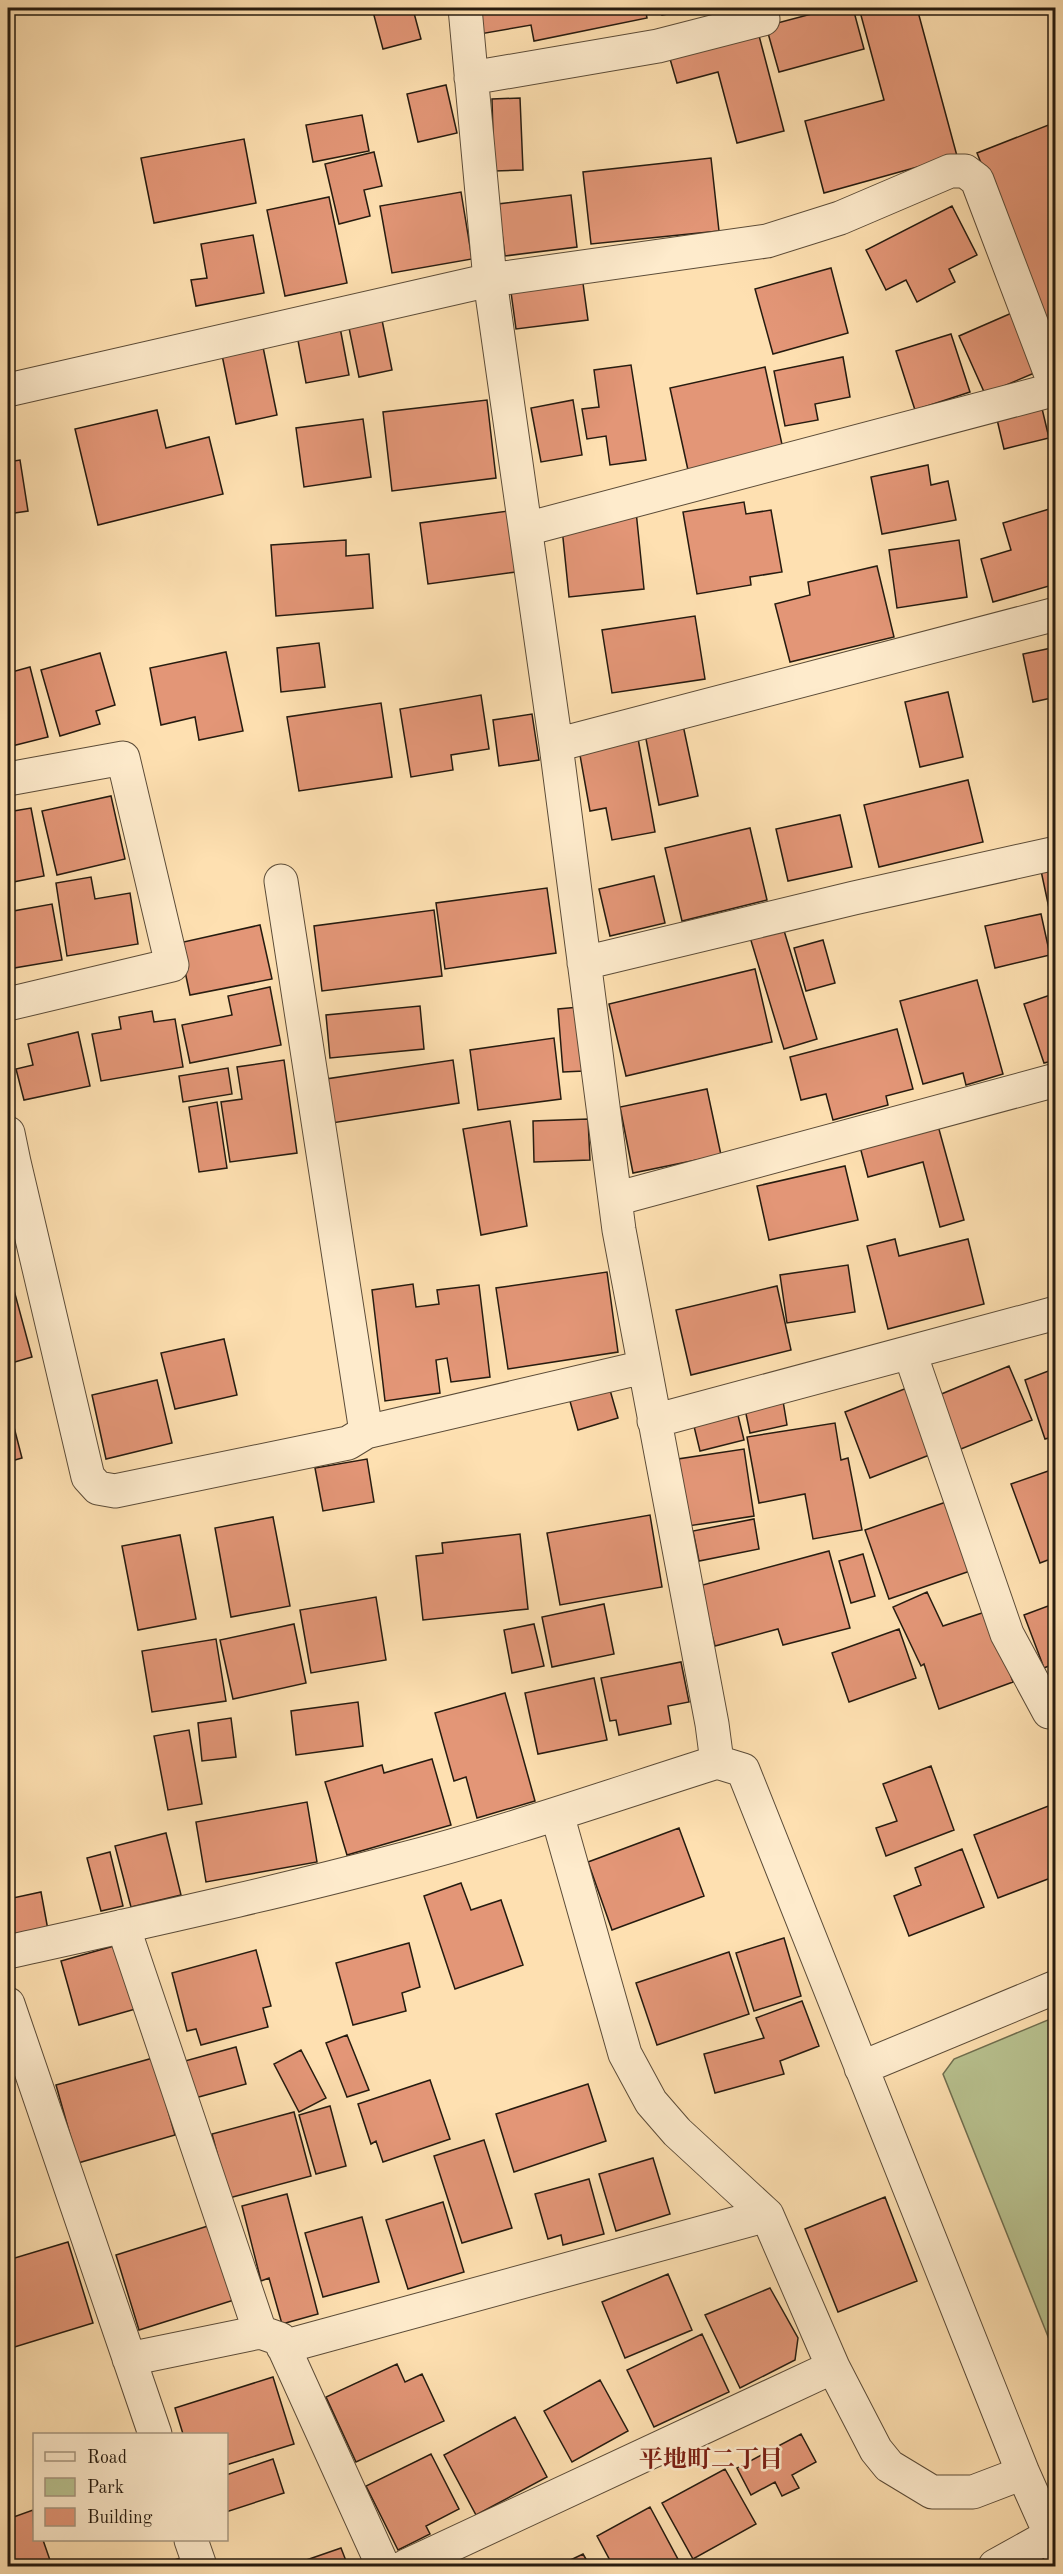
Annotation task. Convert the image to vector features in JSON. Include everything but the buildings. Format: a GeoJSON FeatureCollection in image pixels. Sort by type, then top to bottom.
{"type":"FeatureCollection","features":[{"type":"Feature","properties":{"kind":"street"},"geometry":{"type":"LineString","coordinates":[[465,8],[490,280],[556,745],[615,1199],[644,1367],[712,1724],[717,1762]]}},
{"type":"Feature","properties":{"kind":"street"},"geometry":{"type":"LineString","coordinates":[[471,78],[658,46],[763,19]]}},
{"type":"Feature","properties":{"kind":"street"},"geometry":{"type":"LineString","coordinates":[[8,390],[490,280],[767,240],[840,218],[950,171],[965,171],[977,180],[1056,389],[526,529]]}},
{"type":"Feature","properties":{"kind":"street"},"geometry":{"type":"LineString","coordinates":[[556,745],[1056,614]]}},
{"type":"Feature","properties":{"kind":"street"},"geometry":{"type":"LineString","coordinates":[[8,779],[123,758],[172,965],[8,1004]]}},
{"type":"Feature","properties":{"kind":"street"},"geometry":{"type":"LineString","coordinates":[[584,963],[854,898],[1056,853]]}},
{"type":"Feature","properties":{"kind":"street"},"geometry":{"type":"LineString","coordinates":[[281,881],[366,1432]]}},
{"type":"Feature","properties":{"kind":"street"},"geometry":{"type":"LineString","coordinates":[[615,1199],[1056,1080]]}},
{"type":"Feature","properties":{"kind":"street"},"geometry":{"type":"LineString","coordinates":[[10,1153],[88,1477],[98,1488],[115,1491],[348,1443],[366,1432],[644,1367]]}},
{"type":"Feature","properties":{"kind":"street"},"geometry":{"type":"LineString","coordinates":[[654,1421],[1056,1313]]}},
{"type":"Feature","properties":{"kind":"street"},"geometry":{"type":"LineString","coordinates":[[910,1353],[1007,1634],[1053,1716]]}},
{"type":"Feature","properties":{"kind":"street"},"geometry":{"type":"LineString","coordinates":[[8,1952],[398,1861],[557,1814],[717,1762],[743,1770],[1023,2473],[1054,2538],[994,2566]]}},
{"type":"Feature","properties":{"kind":"street"},"geometry":{"type":"LineString","coordinates":[[557,1814],[625,2054],[651,2102],[677,2133],[767,2215],[833,2367],[876,2450],[889,2466],[932,2492],[973,2492],[1023,2473]]}},
{"type":"Feature","properties":{"kind":"street"},"geometry":{"type":"LineString","coordinates":[[123,1926],[271,2339],[383,2566]]}},
{"type":"Feature","properties":{"kind":"street"},"geometry":{"type":"LineString","coordinates":[[861,2068],[1056,1987]]}},
{"type":"Feature","properties":{"kind":"street"},"geometry":{"type":"LineString","coordinates":[[8,2004],[155,2433]]}},
{"type":"Feature","properties":{"kind":"street"},"geometry":{"type":"LineString","coordinates":[[129,2359],[271,2339],[767,2215]]}},
{"type":"Feature","properties":{"kind":"street"},"geometry":{"type":"LineString","coordinates":[[406,2566],[833,2367]]}},
{"type":"Feature","properties":{"kind":"street"},"geometry":{"type":"LineString","coordinates":[[190,2541],[200,2566]]}},
{"type":"Feature","properties":{"kind":"green space"},"geometry":{"type":"Polygon","coordinates":[[[1055,2017],[1055,2354],[943,2074],[954,2059],[1055,2017]]]}},
{"type":"Feature","properties":{"kind":"district","name":"平地町二丁目"},"geometry":{"type":"Point","coordinates":[711,2459]}}]}
